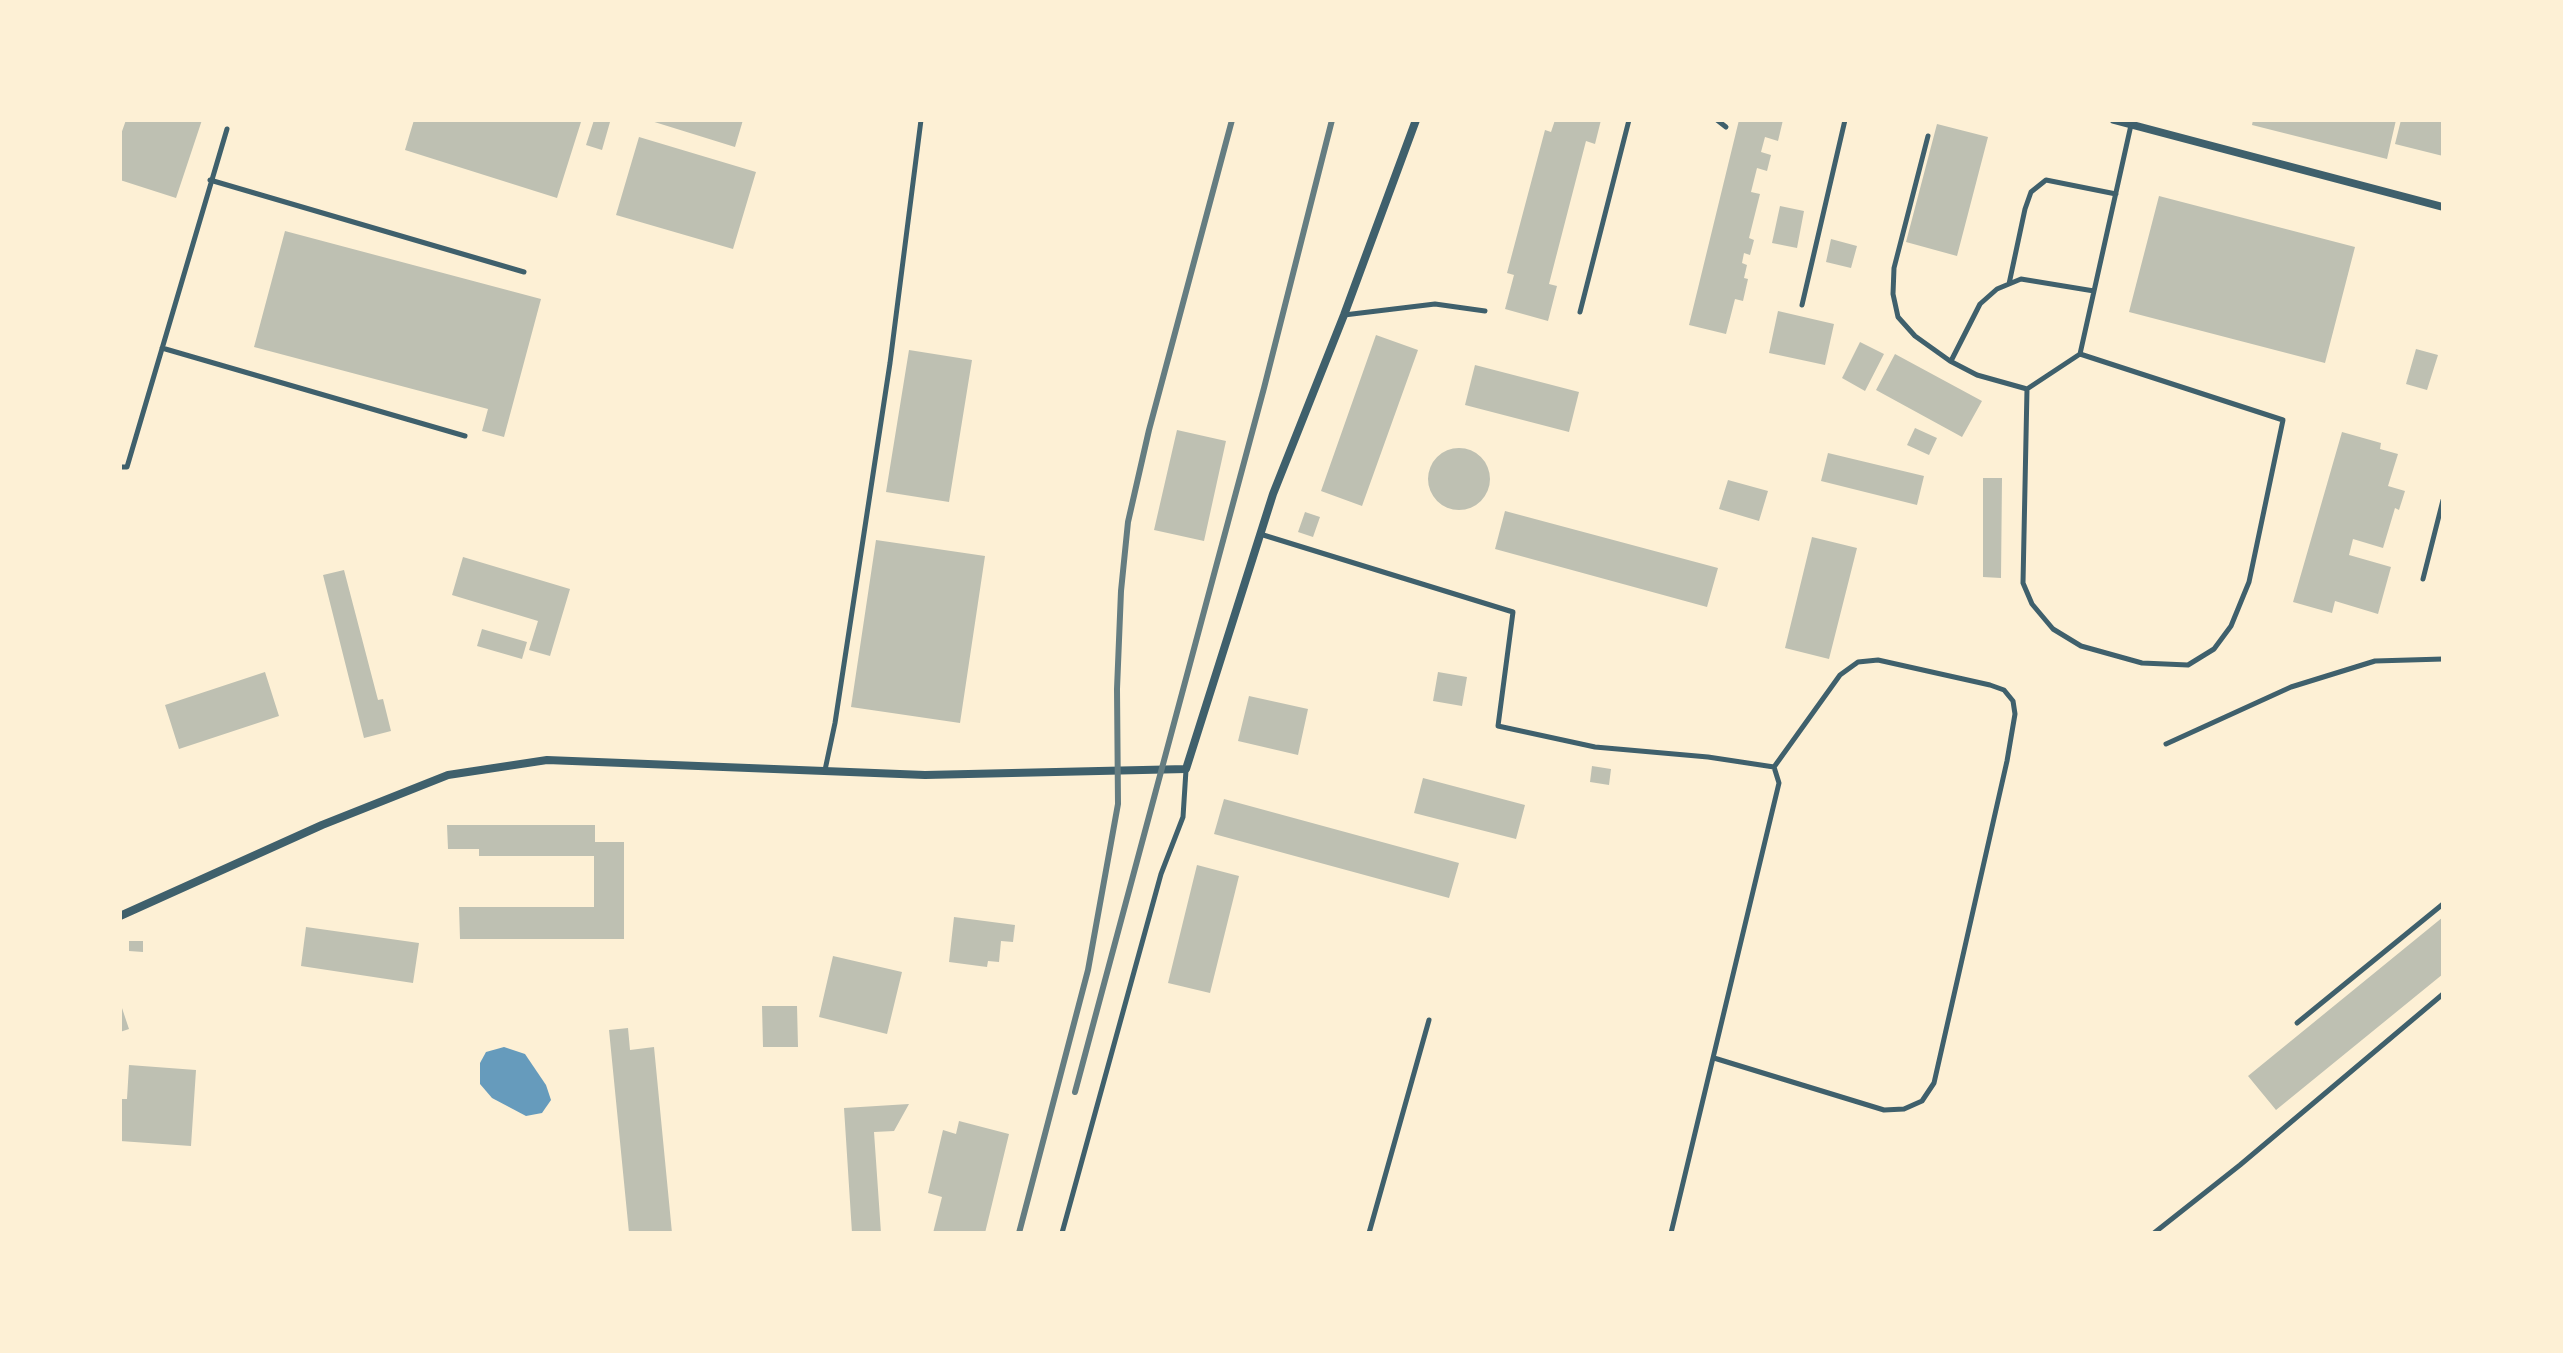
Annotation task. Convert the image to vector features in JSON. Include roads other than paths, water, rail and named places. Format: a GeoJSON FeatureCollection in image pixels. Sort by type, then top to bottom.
{"type":"FeatureCollection","features":[{"type":"Feature","properties":{"kind":"street"},"geometry":{"type":"LineString","coordinates":[[120,916],[322,825],[448,775],[547,760],[925,775],[1186,769],[1273,494],[1416,120]]}},
{"type":"Feature","properties":{"kind":"street"},"geometry":{"type":"LineString","coordinates":[[2122,122],[2443,207]]}},
{"type":"Feature","properties":{"kind":"lane"},"geometry":{"type":"LineString","coordinates":[[825,771],[890,363],[921,120]]}},
{"type":"Feature","properties":{"kind":"lane"},"geometry":{"type":"LineString","coordinates":[[1580,312],[1629,120]]}},
{"type":"Feature","properties":{"kind":"lane"},"geometry":{"type":"LineString","coordinates":[[1717,120],[1726,127]]}},
{"type":"Feature","properties":{"kind":"lane"},"geometry":{"type":"LineString","coordinates":[[1802,305],[1845,120]]}},
{"type":"Feature","properties":{"kind":"lane"},"geometry":{"type":"LineString","coordinates":[[1928,136],[1894,268],[1893,294],[1898,317],[1915,336],[1950,361],[1977,375],[2027,389],[2080,354],[2116,194],[2122,122]]}},
{"type":"Feature","properties":{"kind":"lane"},"geometry":{"type":"LineString","coordinates":[[120,467],[127,467],[227,129]]}},
{"type":"Feature","properties":{"kind":"lane"},"geometry":{"type":"LineString","coordinates":[[210,180],[524,272]]}},
{"type":"Feature","properties":{"kind":"lane"},"geometry":{"type":"LineString","coordinates":[[2009,284],[2031,192],[2046,180],[2116,194]]}},
{"type":"Feature","properties":{"kind":"lane"},"geometry":{"type":"LineString","coordinates":[[1950,361],[1980,304],[1997,289],[2021,279],[2094,291]]}},
{"type":"Feature","properties":{"kind":"lane"},"geometry":{"type":"LineString","coordinates":[[1344,315],[1435,304],[1485,311]]}},
{"type":"Feature","properties":{"kind":"lane"},"geometry":{"type":"LineString","coordinates":[[162,348],[465,436]]}},
{"type":"Feature","properties":{"kind":"lane"},"geometry":{"type":"LineString","coordinates":[[2027,389],[2023,583],[2032,604],[2053,629],[2081,646],[2142,663],[2188,665],[2214,649],[2231,626],[2249,582],[2283,420],[2080,354]]}},
{"type":"Feature","properties":{"kind":"lane"},"geometry":{"type":"LineString","coordinates":[[2423,579],[2442,505]]}},
{"type":"Feature","properties":{"kind":"lane"},"geometry":{"type":"LineString","coordinates":[[1260,534],[1513,612],[1498,726],[1595,747],[1708,757],[1774,767]]}},
{"type":"Feature","properties":{"kind":"lane"},"geometry":{"type":"LineString","coordinates":[[2166,744],[2305,682],[2375,661],[2443,659]]}},
{"type":"Feature","properties":{"kind":"lane"},"geometry":{"type":"LineString","coordinates":[[1714,1058],[1884,1110],[1904,1109],[1922,1101],[1934,1083],[2004,777],[2015,714],[2013,701],[2004,690],[1990,685],[1878,660],[1858,662],[1840,675],[1774,767]]}},
{"type":"Feature","properties":{"kind":"lane"},"geometry":{"type":"LineString","coordinates":[[1671,1233],[1779,783],[1774,767]]}},
{"type":"Feature","properties":{"kind":"lane"},"geometry":{"type":"LineString","coordinates":[[1062,1233],[1161,874],[1183,817],[1186,769]]}},
{"type":"Feature","properties":{"kind":"lane"},"geometry":{"type":"LineString","coordinates":[[2297,1023],[2443,904]]}},
{"type":"Feature","properties":{"kind":"lane"},"geometry":{"type":"LineString","coordinates":[[2154,1233],[2240,1165],[2443,994]]}},
{"type":"Feature","properties":{"kind":"lane"},"geometry":{"type":"LineString","coordinates":[[1369,1233],[1429,1020]]}},
{"type":"Feature","properties":{"kind":"water"},"geometry":{"type":"Polygon","coordinates":[[[504,1047],[525,1054],[546,1085],[551,1100],[542,1113],[526,1116],[492,1098],[480,1084],[480,1063],[486,1052],[504,1047]]]}},
{"type":"Feature","properties":{"kind":"railway"},"geometry":{"type":"LineString","coordinates":[[1019,1233],[1088,970],[1118,804],[1117,689],[1121,591],[1128,522],[1149,430],[1232,120]]}},
{"type":"Feature","properties":{"kind":"railway"},"geometry":{"type":"LineString","coordinates":[[1075,1092],[1264,388],[1332,120]]}}]}
